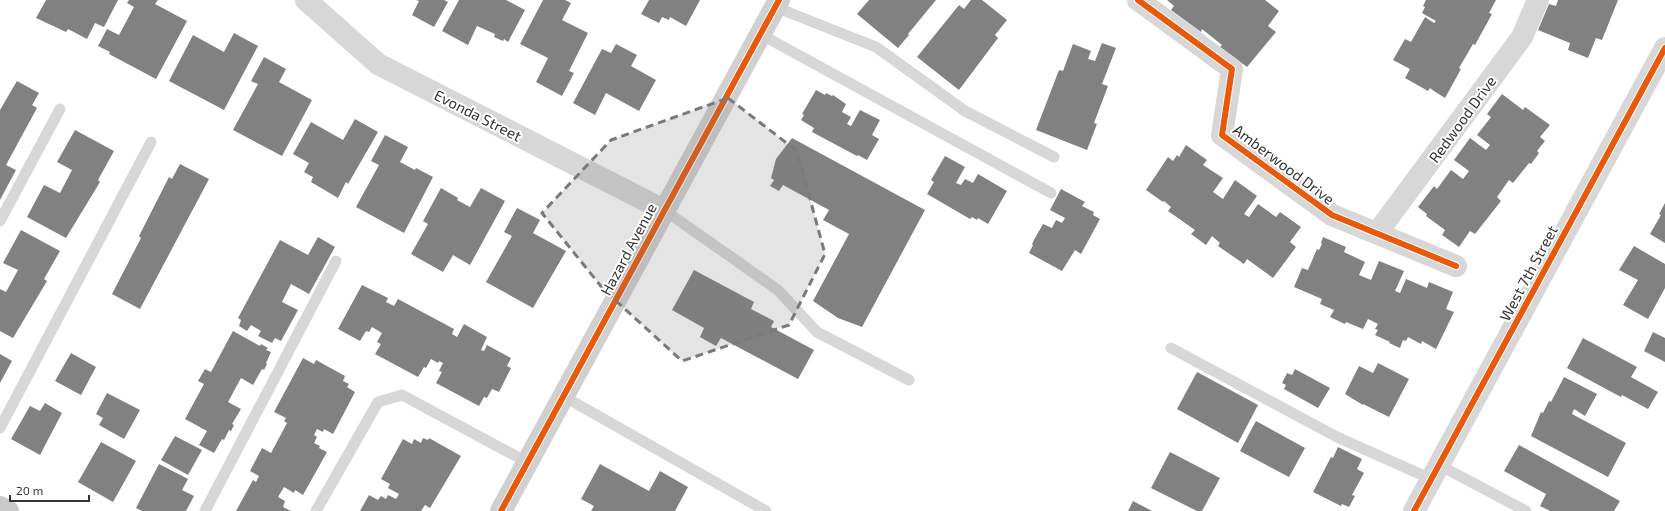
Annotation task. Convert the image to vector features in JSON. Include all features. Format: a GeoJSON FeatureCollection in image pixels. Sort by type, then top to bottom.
{"type":"FeatureCollection","features":[{"type":"Feature","properties":{"kind":"main road"},"geometry":{"type":"LineString","coordinates":[[0,507],[8,511]]}},
{"type":"Feature","properties":{"kind":"street","name":"Evonda Street"},"geometry":{"type":"LineString","coordinates":[[306,0],[378,64],[664,210]]}},
{"type":"Feature","properties":{"kind":"street","name":"Amberwood Drive"},"geometry":{"type":"LineString","coordinates":[[1138,0],[1232,69],[1222,135],[1332,215],[1456,266]]}},
{"type":"Feature","properties":{"kind":"street","name":"Redwood Drive"},"geometry":{"type":"LineString","coordinates":[[1377,233],[1522,37],[1538,0]]}},
{"type":"Feature","properties":{"kind":"street","name":"Hazard Avenue"},"geometry":{"type":"LineString","coordinates":[[501,511],[777,3]]}},
{"type":"Feature","properties":{"kind":"street","name":"West 7th Street"},"geometry":{"type":"LineString","coordinates":[[1414,511],[1665,48]]}},
{"type":"Feature","properties":{"kind":"lane"},"geometry":{"type":"LineString","coordinates":[[777,3],[876,47],[965,111],[1054,157]]}},
{"type":"Feature","properties":{"kind":"lane"},"geometry":{"type":"LineString","coordinates":[[760,34],[1051,193]]}},
{"type":"Feature","properties":{"kind":"lane"},"geometry":{"type":"LineString","coordinates":[[0,221],[60,109]]}},
{"type":"Feature","properties":{"kind":"lane"},"geometry":{"type":"LineString","coordinates":[[0,428],[152,142]]}},
{"type":"Feature","properties":{"kind":"lane"},"geometry":{"type":"LineString","coordinates":[[664,210],[778,290],[817,332],[909,380]]}},
{"type":"Feature","properties":{"kind":"lane"},"geometry":{"type":"LineString","coordinates":[[206,511],[336,260]]}},
{"type":"Feature","properties":{"kind":"lane"},"geometry":{"type":"LineString","coordinates":[[1171,348],[1337,437],[1435,472],[1526,511]]}},
{"type":"Feature","properties":{"kind":"lane"},"geometry":{"type":"LineString","coordinates":[[316,511],[378,402],[402,395],[527,462]]}},
{"type":"Feature","properties":{"kind":"lane"},"geometry":{"type":"LineString","coordinates":[[563,396],[766,511]]}},
{"type":"Feature","properties":{"kind":"highlighted area"},"geometry":{"type":"Polygon","coordinates":[[[728,98],[797,151],[825,254],[789,325],[682,361],[604,290],[542,213],[611,140],[728,98]]]}},
{"type":"Feature","properties":{"kind":"building"},"geometry":{"type":"Polygon","coordinates":[[[46,0],[118,0],[104,27],[95,23],[87,39],[68,29],[66,32],[36,18],[46,0]]]}},
{"type":"Feature","properties":{"kind":"building"},"geometry":{"type":"Polygon","coordinates":[[[129,0],[158,0],[155,4],[187,21],[156,79],[109,54],[110,52],[98,46],[107,29],[119,35],[134,7],[127,3],[129,0]]]}},
{"type":"Feature","properties":{"kind":"building"},"geometry":{"type":"Polygon","coordinates":[[[416,0],[444,0],[448,2],[434,27],[412,15],[419,1],[416,0]]]}},
{"type":"Feature","properties":{"kind":"building"},"geometry":{"type":"Polygon","coordinates":[[[459,0],[506,0],[525,10],[508,42],[504,39],[503,41],[494,37],[495,34],[477,26],[468,45],[442,31],[459,0]]]}},
{"type":"Feature","properties":{"kind":"building"},"geometry":{"type":"Polygon","coordinates":[[[543,0],[565,0],[571,3],[562,20],[588,33],[569,71],[574,73],[562,96],[536,82],[548,58],[520,44],[543,0]]]}},
{"type":"Feature","properties":{"kind":"building"},"geometry":{"type":"Polygon","coordinates":[[[649,0],[700,0],[686,26],[670,17],[669,20],[662,17],[659,23],[641,14],[649,0]]]}},
{"type":"Feature","properties":{"kind":"building"},"geometry":{"type":"Polygon","coordinates":[[[869,0],[936,0],[898,48],[857,14],[869,0]]]}},
{"type":"Feature","properties":{"kind":"building"},"geometry":{"type":"Polygon","coordinates":[[[971,0],[982,0],[1007,20],[995,35],[998,38],[959,90],[917,57],[959,5],[964,9],[971,0]]]}},
{"type":"Feature","properties":{"kind":"building"},"geometry":{"type":"Polygon","coordinates":[[[1167,0],[1265,0],[1279,11],[1268,26],[1276,32],[1247,67],[1220,47],[1222,45],[1202,29],[1201,32],[1171,10],[1174,6],[1167,0]]]}},
{"type":"Feature","properties":{"kind":"building"},"geometry":{"type":"Polygon","coordinates":[[[1426,0],[1496,0],[1489,13],[1492,14],[1475,45],[1473,44],[1459,68],[1461,69],[1445,98],[1430,88],[1428,91],[1405,78],[1410,69],[1393,60],[1405,39],[1411,42],[1425,17],[1434,23],[1436,21],[1422,13],[1426,0]]]}},
{"type":"Feature","properties":{"kind":"building"},"geometry":{"type":"Polygon","coordinates":[[[1558,0],[1618,0],[1602,40],[1596,38],[1588,58],[1568,50],[1570,43],[1538,30],[1549,4],[1556,6],[1558,0]]]}},
{"type":"Feature","properties":{"kind":"building"},"geometry":{"type":"Polygon","coordinates":[[[234,33],[258,46],[224,110],[169,81],[193,35],[224,52],[234,33]]]}},
{"type":"Feature","properties":{"kind":"building"},"geometry":{"type":"Polygon","coordinates":[[[1102,43],[1116,48],[1102,84],[1108,86],[1094,123],[1097,124],[1087,150],[1036,130],[1059,70],[1063,71],[1073,44],[1091,51],[1088,59],[1095,61],[1102,43]]]}},
{"type":"Feature","properties":{"kind":"building"},"geometry":{"type":"Polygon","coordinates":[[[616,44],[637,55],[631,66],[656,80],[639,111],[606,93],[595,115],[573,103],[602,49],[611,53],[616,44]]]}},
{"type":"Feature","properties":{"kind":"building"},"geometry":{"type":"Polygon","coordinates":[[[264,57],[286,69],[279,82],[312,100],[282,156],[233,130],[258,84],[251,81],[264,57]]]}},
{"type":"Feature","properties":{"kind":"building"},"geometry":{"type":"Polygon","coordinates":[[[17,81],[39,93],[32,105],[37,108],[6,165],[16,170],[0,200],[0,110],[17,81]]]}},
{"type":"Feature","properties":{"kind":"building"},"geometry":{"type":"Polygon","coordinates":[[[816,90],[825,95],[826,93],[832,96],[833,95],[846,104],[842,112],[851,117],[847,124],[851,126],[860,110],[880,120],[872,135],[879,139],[867,160],[812,132],[814,128],[801,120],[804,115],[802,114],[816,90]]]}},
{"type":"Feature","properties":{"kind":"building"},"geometry":{"type":"Polygon","coordinates":[[[1502,94],[1523,110],[1525,107],[1550,125],[1540,137],[1545,141],[1537,151],[1539,153],[1531,164],[1529,163],[1513,183],[1509,180],[1497,197],[1501,201],[1475,234],[1470,231],[1459,247],[1442,235],[1445,230],[1426,216],[1427,214],[1418,207],[1434,186],[1437,189],[1451,170],[1463,179],[1469,171],[1454,160],[1470,138],[1486,150],[1490,145],[1477,135],[1491,117],[1487,114],[1502,94]]]}},
{"type":"Feature","properties":{"kind":"building"},"geometry":{"type":"Polygon","coordinates":[[[355,119],[378,132],[348,184],[346,182],[338,198],[311,182],[313,177],[304,172],[309,163],[293,154],[311,122],[343,140],[355,119]]]}},
{"type":"Feature","properties":{"kind":"building"},"geometry":{"type":"Polygon","coordinates":[[[75,130],[114,151],[98,180],[100,182],[66,238],[27,217],[44,185],[60,193],[72,170],[57,162],[75,130]]]}},
{"type":"Feature","properties":{"kind":"building"},"geometry":{"type":"Polygon","coordinates":[[[385,135],[408,147],[400,162],[433,177],[404,233],[356,207],[379,165],[371,161],[385,135]]]}},
{"type":"Feature","properties":{"kind":"building"},"geometry":{"type":"Polygon","coordinates":[[[792,138],[925,210],[862,327],[838,318],[813,301],[849,234],[823,220],[829,210],[783,185],[779,191],[770,186],[774,180],[771,178],[776,159],[792,138]]]}},
{"type":"Feature","properties":{"kind":"building"},"geometry":{"type":"Polygon","coordinates":[[[1186,145],[1207,160],[1203,165],[1223,178],[1213,192],[1223,199],[1235,180],[1257,196],[1244,214],[1249,217],[1258,204],[1276,217],[1280,212],[1301,227],[1290,242],[1296,247],[1273,278],[1247,259],[1244,264],[1218,246],[1220,243],[1212,236],[1206,245],[1191,234],[1195,230],[1168,211],[1171,207],[1146,190],[1168,157],[1173,161],[1177,155],[1179,157],[1186,145]]]}},
{"type":"Feature","properties":{"kind":"building"},"geometry":{"type":"Polygon","coordinates":[[[945,156],[965,167],[956,183],[961,185],[965,179],[973,183],[978,174],[1007,191],[988,224],[978,218],[977,220],[972,217],[970,219],[927,194],[934,182],[931,180],[945,156]]]}},
{"type":"Feature","properties":{"kind":"building"},"geometry":{"type":"Polygon","coordinates":[[[180,164],[209,179],[140,309],[112,294],[141,238],[139,236],[169,177],[172,179],[180,164]]]}},
{"type":"Feature","properties":{"kind":"building"},"geometry":{"type":"Polygon","coordinates":[[[441,188],[458,198],[457,200],[470,207],[481,188],[505,201],[470,265],[453,255],[443,272],[411,254],[428,224],[423,221],[441,188]]]}},
{"type":"Feature","properties":{"kind":"building"},"geometry":{"type":"Polygon","coordinates":[[[1061,189],[1085,202],[1082,206],[1094,212],[1093,215],[1100,219],[1081,254],[1075,250],[1062,271],[1029,253],[1033,245],[1032,244],[1043,224],[1052,228],[1056,220],[1062,223],[1065,218],[1050,210],[1061,189]]]}},
{"type":"Feature","properties":{"kind":"building"},"geometry":{"type":"Polygon","coordinates":[[[1665,203],[1665,243],[1650,234],[1661,215],[1659,214],[1665,203]]]}},
{"type":"Feature","properties":{"kind":"building"},"geometry":{"type":"Polygon","coordinates":[[[517,208],[540,220],[533,233],[566,251],[533,308],[486,282],[512,236],[504,232],[517,208]]]}},
{"type":"Feature","properties":{"kind":"building"},"geometry":{"type":"Polygon","coordinates":[[[21,230],[60,251],[44,279],[47,281],[13,338],[0,331],[0,289],[6,292],[18,270],[3,263],[21,230]]]}},
{"type":"Feature","properties":{"kind":"building"},"geometry":{"type":"Polygon","coordinates":[[[318,237],[335,247],[309,294],[291,284],[282,302],[298,310],[281,341],[275,338],[272,343],[258,336],[261,331],[251,325],[247,331],[239,326],[241,320],[238,318],[280,240],[308,255],[318,237]]]}},
{"type":"Feature","properties":{"kind":"building"},"geometry":{"type":"Polygon","coordinates":[[[1323,237],[1346,247],[1344,252],[1365,262],[1359,275],[1371,280],[1379,261],[1404,271],[1395,291],[1400,293],[1406,279],[1427,288],[1429,282],[1453,292],[1446,309],[1454,312],[1436,349],[1422,341],[1421,344],[1408,337],[1406,341],[1403,340],[1400,348],[1375,335],[1378,330],[1375,329],[1378,324],[1368,319],[1363,329],[1346,322],[1345,324],[1330,317],[1334,310],[1320,304],[1322,299],[1294,287],[1302,268],[1308,270],[1317,249],[1319,250],[1322,244],[1323,237]]]}},
{"type":"Feature","properties":{"kind":"building"},"geometry":{"type":"Polygon","coordinates":[[[1634,246],[1665,264],[1665,288],[1648,319],[1623,305],[1638,280],[1619,270],[1634,246]]]}},
{"type":"Feature","properties":{"kind":"building"},"geometry":{"type":"Polygon","coordinates":[[[694,270],[754,302],[751,309],[774,321],[771,327],[814,350],[798,379],[721,338],[716,346],[700,337],[704,328],[672,310],[694,270]]]}},
{"type":"Feature","properties":{"kind":"building"},"geometry":{"type":"Polygon","coordinates":[[[362,285],[388,298],[386,302],[394,306],[398,299],[454,329],[452,334],[457,337],[464,324],[487,337],[481,350],[484,351],[487,345],[511,358],[507,366],[511,368],[499,392],[492,389],[487,398],[484,397],[479,406],[436,383],[442,372],[439,371],[443,363],[439,361],[438,363],[431,359],[426,368],[424,367],[418,377],[375,354],[381,344],[377,342],[382,333],[372,327],[369,332],[366,331],[360,341],[338,329],[362,285]]]}},
{"type":"Feature","properties":{"kind":"building"},"geometry":{"type":"Polygon","coordinates":[[[233,331],[260,346],[261,344],[268,348],[266,350],[271,352],[264,370],[262,369],[253,385],[241,378],[228,402],[241,409],[232,424],[234,425],[231,431],[229,430],[224,440],[222,439],[214,453],[199,445],[207,431],[185,419],[204,384],[198,381],[205,369],[211,372],[233,331]]]}},
{"type":"Feature","properties":{"kind":"building"},"geometry":{"type":"Polygon","coordinates":[[[1653,332],[1665,338],[1665,362],[1644,351],[1653,332]]]}},
{"type":"Feature","properties":{"kind":"building"},"geometry":{"type":"Polygon","coordinates":[[[1583,338],[1637,367],[1631,377],[1658,392],[1648,409],[1622,395],[1621,397],[1567,368],[1583,338]]]}},
{"type":"Feature","properties":{"kind":"building"},"geometry":{"type":"Polygon","coordinates":[[[71,353],[96,367],[81,395],[55,381],[71,353]]]}},
{"type":"Feature","properties":{"kind":"building"},"geometry":{"type":"Polygon","coordinates":[[[0,354],[12,361],[0,383],[0,354]]]}},
{"type":"Feature","properties":{"kind":"building"},"geometry":{"type":"Polygon","coordinates":[[[303,358],[314,364],[316,360],[345,376],[343,381],[349,384],[347,387],[355,392],[333,434],[324,429],[323,432],[317,429],[314,435],[317,437],[314,443],[320,446],[319,448],[327,452],[303,495],[295,490],[294,493],[284,487],[278,497],[285,501],[283,507],[291,511],[236,511],[253,480],[256,482],[259,476],[250,471],[262,448],[271,453],[287,423],[284,421],[286,418],[274,412],[303,358]]]}},
{"type":"Feature","properties":{"kind":"building"},"geometry":{"type":"Polygon","coordinates":[[[1378,363],[1409,379],[1389,417],[1363,405],[1345,394],[1359,366],[1373,373],[1378,363]]]}},
{"type":"Feature","properties":{"kind":"building"},"geometry":{"type":"Polygon","coordinates":[[[1295,369],[1330,388],[1318,408],[1284,389],[1286,385],[1282,383],[1287,373],[1292,375],[1295,369]]]}},
{"type":"Feature","properties":{"kind":"building"},"geometry":{"type":"Polygon","coordinates":[[[1197,372],[1258,405],[1238,443],[1177,409],[1197,372]]]}},
{"type":"Feature","properties":{"kind":"building"},"geometry":{"type":"Polygon","coordinates":[[[1564,377],[1597,394],[1585,416],[1574,409],[1572,414],[1626,443],[1608,477],[1531,436],[1541,412],[1543,413],[1549,401],[1551,402],[1564,377]]]}},
{"type":"Feature","properties":{"kind":"building"},"geometry":{"type":"Polygon","coordinates":[[[107,393],[140,410],[124,439],[99,425],[103,418],[96,414],[107,393]]]}},
{"type":"Feature","properties":{"kind":"building"},"geometry":{"type":"Polygon","coordinates":[[[45,403],[62,413],[40,455],[11,439],[30,406],[40,411],[45,403]]]}},
{"type":"Feature","properties":{"kind":"building"},"geometry":{"type":"Polygon","coordinates":[[[1256,421],[1305,448],[1289,477],[1240,451],[1256,421]]]}},
{"type":"Feature","properties":{"kind":"building"},"geometry":{"type":"Polygon","coordinates":[[[175,436],[202,450],[188,475],[161,460],[175,436]]]}},
{"type":"Feature","properties":{"kind":"building"},"geometry":{"type":"Polygon","coordinates":[[[423,438],[428,440],[429,438],[461,456],[430,508],[425,505],[421,511],[360,511],[369,495],[378,500],[381,496],[386,499],[388,495],[396,499],[399,494],[388,488],[390,484],[381,479],[403,439],[412,444],[414,439],[421,443],[423,438]]]}},
{"type":"Feature","properties":{"kind":"building"},"geometry":{"type":"Polygon","coordinates":[[[101,442],[136,461],[113,502],[78,482],[101,442]]]}},
{"type":"Feature","properties":{"kind":"building"},"geometry":{"type":"Polygon","coordinates":[[[1519,445],[1620,501],[1614,511],[1550,511],[1540,506],[1546,494],[1504,471],[1519,445]]]}},
{"type":"Feature","properties":{"kind":"building"},"geometry":{"type":"Polygon","coordinates":[[[1338,447],[1362,459],[1357,469],[1364,473],[1352,495],[1355,496],[1349,507],[1342,504],[1341,506],[1313,492],[1331,457],[1333,458],[1338,447]]]}},
{"type":"Feature","properties":{"kind":"building"},"geometry":{"type":"Polygon","coordinates":[[[1170,452],[1220,478],[1202,511],[1197,511],[1151,488],[1170,452]]]}},
{"type":"Feature","properties":{"kind":"building"},"geometry":{"type":"Polygon","coordinates":[[[159,464],[188,479],[182,490],[194,496],[186,511],[142,511],[136,508],[159,464]]]}},
{"type":"Feature","properties":{"kind":"building"},"geometry":{"type":"Polygon","coordinates":[[[600,464],[649,491],[660,471],[688,487],[675,511],[591,511],[594,506],[581,499],[600,464]]]}},
{"type":"Feature","properties":{"kind":"building"},"geometry":{"type":"Polygon","coordinates":[[[1133,501],[1152,511],[1128,511],[1133,501]]]}},
{"type":"Feature","properties":{"kind":"cycle path"},"geometry":{"type":"LineString","coordinates":[[501,511],[779,0]]}},
{"type":"Feature","properties":{"kind":"cycle path"},"geometry":{"type":"LineString","coordinates":[[1138,0],[1232,69],[1222,135],[1332,215],[1456,266]]}},
{"type":"Feature","properties":{"kind":"cycle path"},"geometry":{"type":"LineString","coordinates":[[1414,511],[1665,48]]}}]}
